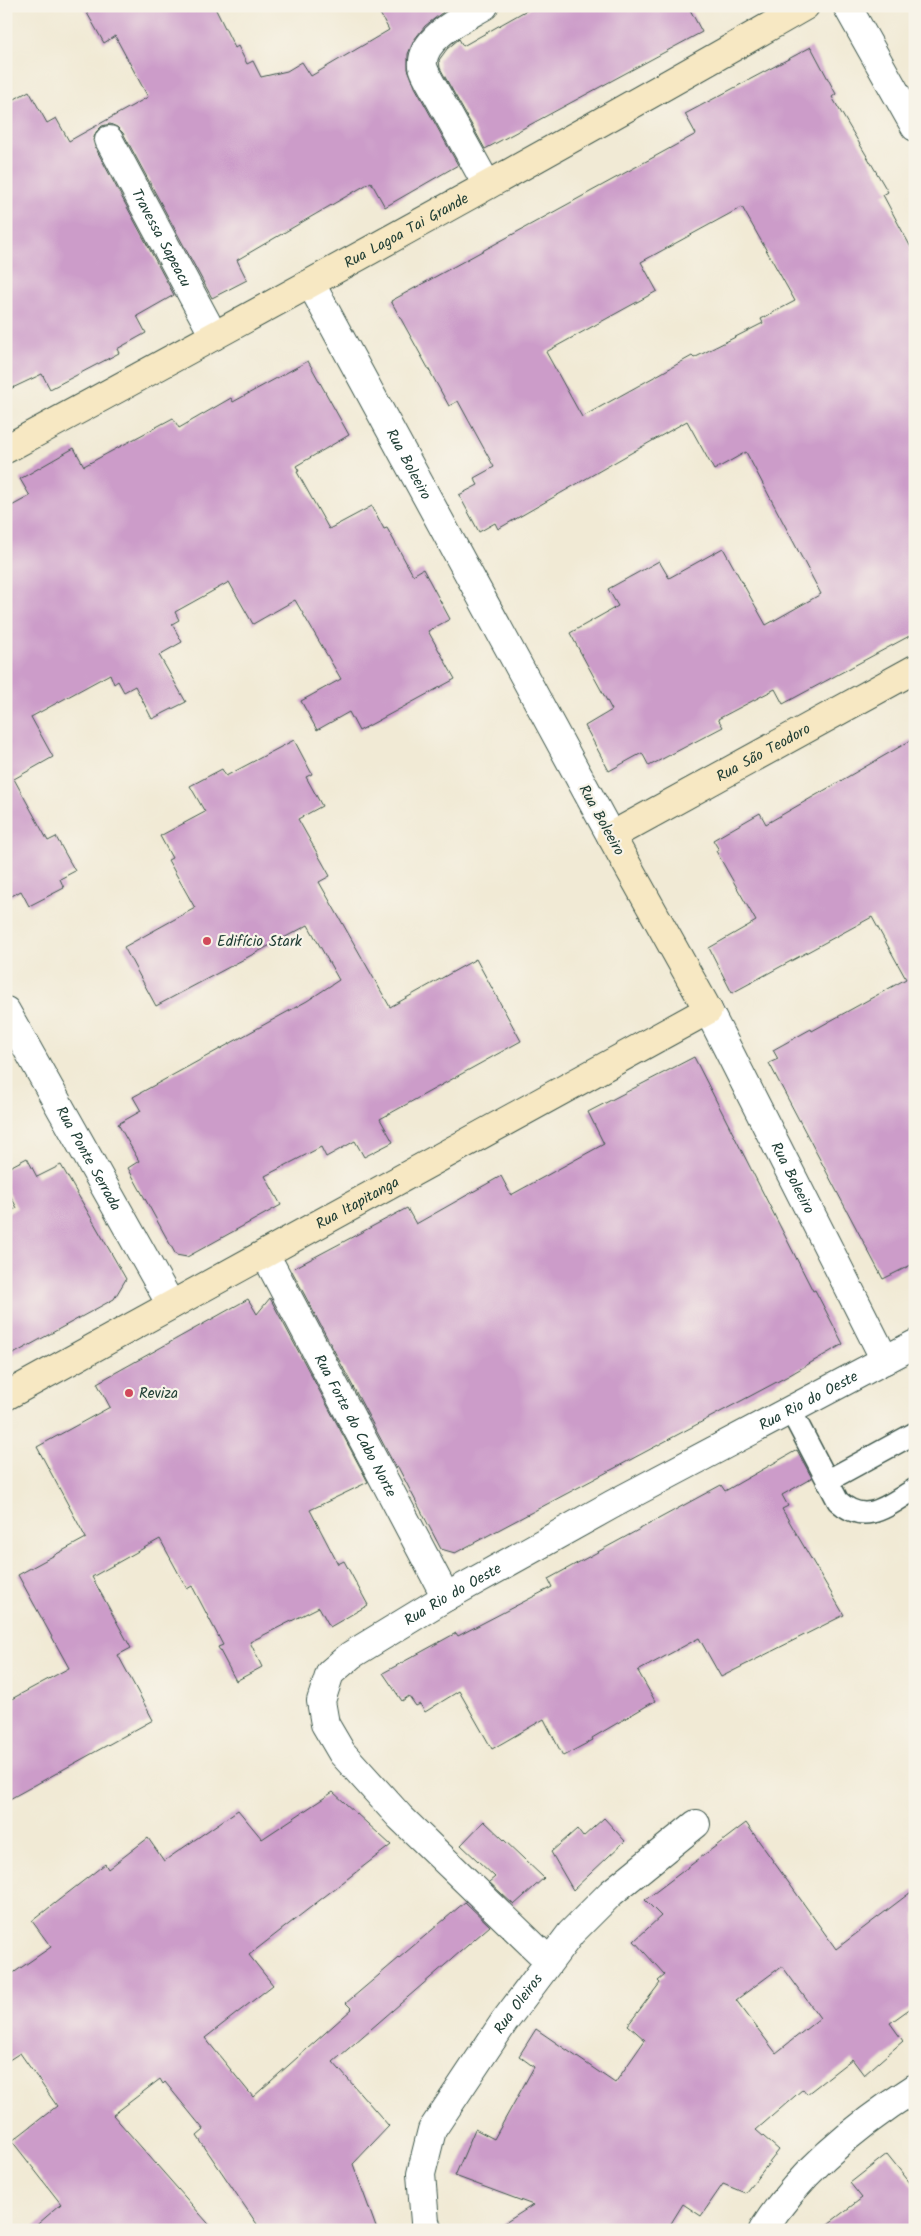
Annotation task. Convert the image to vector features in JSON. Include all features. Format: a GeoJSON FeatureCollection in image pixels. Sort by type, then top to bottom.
{"type":"FeatureCollection","features":[{"type":"Feature","properties":{"kind":"main road","name":"Rua Lagoa Tai Grande"},"geometry":{"type":"LineString","coordinates":[[6,449],[310,284],[654,93],[805,6]]}},
{"type":"Feature","properties":{"kind":"main road","name":"Rua São Teodoro"},"geometry":{"type":"LineString","coordinates":[[611,836],[915,669]]}},
{"type":"Feature","properties":{"kind":"main road","name":"Rua Boleeiro"},"geometry":{"type":"LineString","coordinates":[[611,836],[708,1010]]}},
{"type":"Feature","properties":{"kind":"main road","name":"Rua Itapitanga"},"geometry":{"type":"LineString","coordinates":[[6,1396],[708,1010]]}},
{"type":"Feature","properties":{"kind":"street"},"geometry":{"type":"LineString","coordinates":[[484,6],[445,30],[433,41],[425,52],[423,68],[488,185]]}},
{"type":"Feature","properties":{"kind":"street"},"geometry":{"type":"LineString","coordinates":[[847,6],[915,127]]}},
{"type":"Feature","properties":{"kind":"street","name":"Travessa Sapeacu"},"geometry":{"type":"LineString","coordinates":[[109,140],[214,336]]}},
{"type":"Feature","properties":{"kind":"street","name":"Rua Boleeiro"},"geometry":{"type":"LineString","coordinates":[[310,284],[611,836]]}},
{"type":"Feature","properties":{"kind":"street","name":"Rua Boleeiro"},"geometry":{"type":"LineString","coordinates":[[708,1010],[884,1360]]}},
{"type":"Feature","properties":{"kind":"street","name":"Rua Ponte Serrada"},"geometry":{"type":"LineString","coordinates":[[9,1021],[171,1305]]}},
{"type":"Feature","properties":{"kind":"street","name":"Rua Forte do Cabo Norte"},"geometry":{"type":"LineString","coordinates":[[265,1254],[446,1597]]}},
{"type":"Feature","properties":{"kind":"street","name":"Rua Rio do Oeste"},"geometry":{"type":"LineString","coordinates":[[549,1961],[388,1804],[342,1753],[325,1724],[321,1701],[330,1673],[351,1655],[446,1597],[613,1504],[915,1344]]}},
{"type":"Feature","properties":{"kind":"street","name":"Rua Oleiros"},"geometry":{"type":"LineString","coordinates":[[428,2230],[425,2222],[421,2174],[432,2130],[504,2022],[571,1933],[611,1893],[696,1824]]}},
{"type":"Feature","properties":{"kind":"street"},"geometry":{"type":"LineString","coordinates":[[763,2230],[795,2185],[845,2139],[911,2097]]}},
{"type":"Feature","properties":{"kind":"lane"},"geometry":{"type":"LineString","coordinates":[[791,1411],[838,1501],[848,1510],[860,1514],[876,1512],[915,1488]]}},
{"type":"Feature","properties":{"kind":"lane"},"geometry":{"type":"LineString","coordinates":[[827,1481],[915,1433]]}},
{"type":"Feature","properties":{"kind":"building"},"geometry":{"type":"Polygon","coordinates":[[[83,6],[214,6],[235,48],[238,46],[247,64],[253,61],[261,77],[287,71],[302,62],[311,76],[389,30],[376,6],[440,6],[443,12],[425,26],[414,40],[408,54],[408,69],[415,87],[458,165],[385,207],[371,182],[237,260],[247,280],[212,298],[123,133],[117,127],[110,124],[102,126],[96,132],[93,140],[95,147],[174,295],[137,316],[146,333],[117,349],[119,353],[50,389],[42,374],[6,391],[6,104],[29,91],[47,123],[56,118],[69,141],[148,97],[115,36],[104,43],[83,6]]]}},
{"type":"Feature","properties":{"kind":"building"},"geometry":{"type":"Polygon","coordinates":[[[534,6],[688,6],[702,32],[485,149],[440,68],[439,60],[447,49],[459,39],[463,46],[534,6]]]}},
{"type":"Feature","properties":{"kind":"building"},"geometry":{"type":"Polygon","coordinates":[[[811,47],[836,94],[832,97],[888,192],[883,195],[915,255],[915,633],[783,704],[775,689],[718,719],[723,727],[649,766],[642,753],[609,771],[585,726],[612,710],[570,633],[618,606],[608,589],[659,561],[669,578],[723,548],[766,625],[821,594],[746,452],[714,470],[687,421],[498,529],[495,523],[479,532],[459,495],[478,485],[474,478],[494,467],[458,401],[449,406],[391,301],[696,134],[685,114],[811,47]],[[742,207],[641,262],[657,291],[546,352],[582,417],[692,356],[694,358],[763,323],[761,319],[795,301],[742,207]]]}},
{"type":"Feature","properties":{"kind":"building"},"geometry":{"type":"Polygon","coordinates":[[[308,361],[349,435],[296,466],[299,471],[297,472],[329,529],[372,506],[384,529],[387,528],[413,575],[423,569],[450,619],[428,631],[455,679],[359,731],[349,712],[317,730],[301,701],[341,679],[295,600],[253,624],[229,582],[175,612],[179,620],[172,624],[182,642],[159,655],[186,702],[152,719],[135,686],[124,692],[118,681],[114,684],[110,674],[31,717],[53,757],[14,779],[48,841],[56,837],[75,871],[60,879],[64,888],[29,906],[21,891],[6,899],[6,509],[30,496],[20,479],[74,448],[84,466],[173,418],[179,428],[231,398],[233,402],[308,361]]]}},
{"type":"Feature","properties":{"kind":"building"},"geometry":{"type":"Polygon","coordinates":[[[915,738],[915,1263],[883,1279],[769,1063],[778,1059],[773,1050],[811,1029],[812,1031],[906,979],[872,917],[732,993],[709,948],[756,921],[716,851],[719,850],[713,840],[760,813],[766,824],[915,738]]]}},
{"type":"Feature","properties":{"kind":"building"},"geometry":{"type":"Polygon","coordinates":[[[294,740],[312,774],[306,777],[322,806],[298,819],[330,876],[319,882],[390,1007],[476,959],[521,1041],[380,1119],[393,1142],[364,1157],[355,1141],[326,1157],[321,1147],[265,1176],[281,1205],[187,1257],[176,1255],[128,1168],[139,1161],[118,1124],[141,1111],[133,1097],[307,1001],[339,980],[308,925],[156,1006],[124,947],[195,908],[168,860],[172,858],[160,836],[205,812],[190,786],[222,769],[226,776],[294,740]]]}},
{"type":"Feature","properties":{"kind":"building"},"geometry":{"type":"Polygon","coordinates":[[[694,1057],[813,1291],[815,1290],[843,1344],[788,1376],[455,1553],[441,1549],[292,1271],[296,1267],[407,1208],[416,1224],[501,1176],[511,1195],[604,1144],[588,1112],[694,1057]]]}},
{"type":"Feature","properties":{"kind":"building"},"geometry":{"type":"Polygon","coordinates":[[[27,1158],[37,1177],[61,1165],[126,1279],[114,1299],[6,1358],[6,1213],[17,1208],[6,1187],[6,1169],[27,1158]]]}},
{"type":"Feature","properties":{"kind":"building"},"geometry":{"type":"Polygon","coordinates":[[[270,1298],[368,1482],[310,1510],[338,1564],[344,1561],[368,1605],[330,1627],[319,1607],[250,1642],[262,1667],[236,1681],[218,1647],[223,1645],[192,1586],[187,1589],[160,1539],[92,1577],[131,1648],[118,1655],[153,1720],[6,1801],[6,1702],[69,1668],[18,1575],[86,1538],[37,1447],[110,1407],[97,1383],[248,1299],[257,1314],[270,1298]]]}},
{"type":"Feature","properties":{"kind":"building"},"geometry":{"type":"Polygon","coordinates":[[[797,1450],[812,1478],[782,1495],[788,1506],[782,1509],[844,1615],[721,1677],[699,1638],[638,1671],[655,1701],[592,1738],[593,1740],[563,1756],[544,1719],[492,1749],[459,1691],[425,1712],[420,1704],[416,1706],[409,1696],[402,1701],[383,1673],[456,1633],[458,1636],[552,1587],[548,1579],[721,1485],[725,1491],[797,1450]]]}},
{"type":"Feature","properties":{"kind":"building"},"geometry":{"type":"Polygon","coordinates":[[[333,1792],[391,1845],[249,1955],[273,1985],[205,2038],[253,2097],[352,2009],[346,2003],[465,1902],[490,1926],[333,2062],[389,2126],[353,2164],[377,2230],[261,2230],[197,2136],[204,2130],[165,2082],[163,2084],[160,2079],[113,2115],[214,2230],[31,2230],[61,2204],[12,2141],[57,2106],[20,2053],[6,2062],[6,1978],[51,1947],[32,1921],[105,1864],[108,1869],[148,1838],[164,1861],[238,1810],[262,1839],[333,1792]]]}},
{"type":"Feature","properties":{"kind":"building"},"geometry":{"type":"Polygon","coordinates":[[[604,1818],[625,1841],[573,1890],[551,1852],[577,1829],[583,1837],[604,1818]]]}},
{"type":"Feature","properties":{"kind":"building"},"geometry":{"type":"Polygon","coordinates":[[[484,1821],[544,1878],[514,1905],[489,1882],[495,1877],[461,1845],[484,1821]]]}},
{"type":"Feature","properties":{"kind":"building"},"geometry":{"type":"Polygon","coordinates":[[[746,1823],[836,1949],[915,1889],[915,2005],[890,2023],[903,2041],[864,2075],[852,2059],[807,2094],[803,2089],[756,2130],[779,2150],[762,2172],[745,2193],[723,2184],[701,2216],[683,2204],[667,2230],[494,2230],[533,2205],[455,2176],[475,2129],[494,2139],[534,2067],[519,2056],[536,2029],[615,2083],[645,2040],[628,2025],[660,1983],[658,1981],[665,1975],[634,1941],[661,1916],[645,1900],[746,1823]],[[782,1966],[736,2000],[776,2053],[820,2018],[782,1966]]]}},
{"type":"Feature","properties":{"kind":"building"},"geometry":{"type":"Polygon","coordinates":[[[887,2154],[915,2189],[915,2230],[820,2230],[862,2198],[850,2183],[887,2154]]]}},
{"type":"Feature","properties":{"kind":"place","name":"Edifício Stark"},"geometry":{"type":"Point","coordinates":[207,941]}},
{"type":"Feature","properties":{"kind":"place","name":"Reviza"},"geometry":{"type":"Point","coordinates":[129,1393]}}]}
